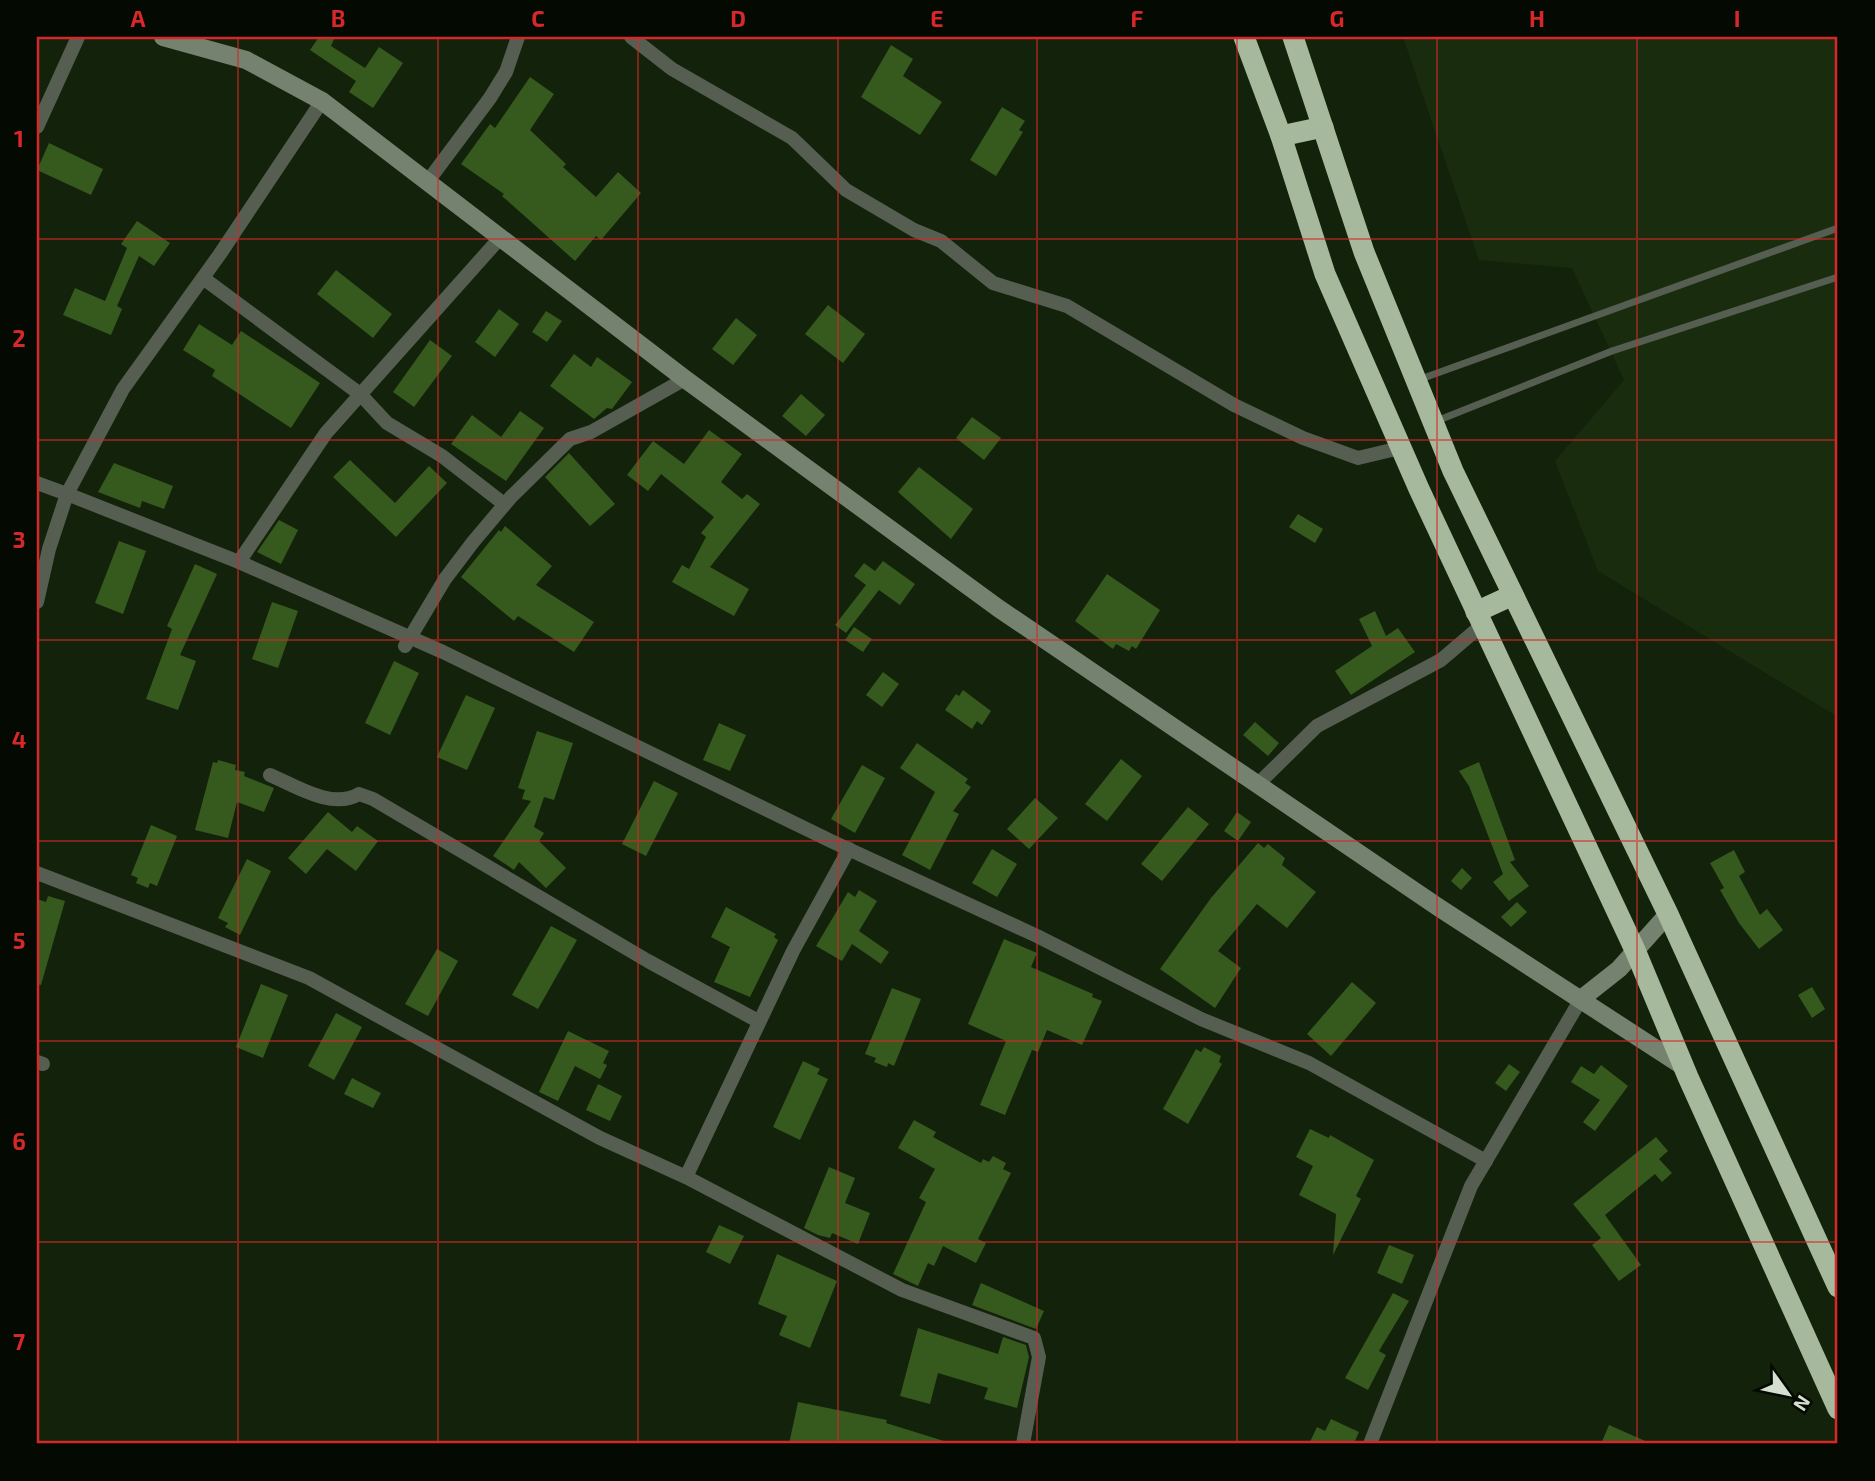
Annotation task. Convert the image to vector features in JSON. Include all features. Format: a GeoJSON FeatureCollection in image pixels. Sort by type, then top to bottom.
{"type":"FeatureCollection","features":[{"type":"Feature","properties":{"kind":"highway"},"geometry":{"type":"LineString","coordinates":[[1244,37],[1281,136],[1325,274],[1400,448],[1635,950],[1684,1067],[1838,1409]]}},
{"type":"Feature","properties":{"kind":"highway"},"geometry":{"type":"LineString","coordinates":[[1293,37],[1364,252],[1433,422],[1513,595],[1668,914],[1808,1216],[1838,1287]]}},
{"type":"Feature","properties":{"kind":"highway"},"geometry":{"type":"LineString","coordinates":[[1281,136],[1323,127]]}},
{"type":"Feature","properties":{"kind":"highway"},"geometry":{"type":"LineString","coordinates":[[1479,619],[1513,595]]}},
{"type":"Feature","properties":{"kind":"street"},"geometry":{"type":"LineString","coordinates":[[37,127],[78,37]]}},
{"type":"Feature","properties":{"kind":"street"},"geometry":{"type":"LineString","coordinates":[[163,37],[246,60],[321,101],[685,379],[998,608],[1257,785],[1684,1067]]}},
{"type":"Feature","properties":{"kind":"street"},"geometry":{"type":"LineString","coordinates":[[428,181],[496,89],[506,72],[518,37]]}},
{"type":"Feature","properties":{"kind":"street"},"geometry":{"type":"LineString","coordinates":[[631,37],[672,69],[792,138],[846,190],[914,230],[941,241],[993,283],[1067,306],[1234,405],[1303,438],[1358,458],[1400,448]]}},
{"type":"Feature","properties":{"kind":"street"},"geometry":{"type":"LineString","coordinates":[[37,602],[49,548],[67,494],[123,389],[204,278],[321,101]]}},
{"type":"Feature","properties":{"kind":"street"},"geometry":{"type":"LineString","coordinates":[[239,562],[326,433],[500,238]]}},
{"type":"Feature","properties":{"kind":"street"},"geometry":{"type":"LineString","coordinates":[[204,278],[360,394],[387,423],[442,456],[504,504]]}},
{"type":"Feature","properties":{"kind":"street"},"geometry":{"type":"LineString","coordinates":[[405,646],[445,579],[504,504],[570,439],[590,432],[685,379]]}},
{"type":"Feature","properties":{"kind":"street"},"geometry":{"type":"LineString","coordinates":[[37,483],[239,562],[443,652],[849,849],[1037,936],[1201,1019],[1308,1063],[1486,1161]]}},
{"type":"Feature","properties":{"kind":"street"},"geometry":{"type":"LineString","coordinates":[[1257,785],[1317,726],[1441,660],[1479,619]]}},
{"type":"Feature","properties":{"kind":"street"},"geometry":{"type":"LineString","coordinates":[[270,775],[328,799],[352,799],[359,794],[373,799],[648,961],[758,1021]]}},
{"type":"Feature","properties":{"kind":"street"},"geometry":{"type":"LineString","coordinates":[[686,1177],[758,1021],[849,849]]}},
{"type":"Feature","properties":{"kind":"street"},"geometry":{"type":"LineString","coordinates":[[37,873],[309,978],[600,1138],[686,1177],[902,1290],[1034,1338],[1039,1357],[1023,1444]]}},
{"type":"Feature","properties":{"kind":"street"},"geometry":{"type":"LineString","coordinates":[[1370,1444],[1471,1186],[1581,999],[1619,969],[1668,914]]}},
{"type":"Feature","properties":{"kind":"lane"},"geometry":{"type":"LineString","coordinates":[[1416,380],[1838,228]]}},
{"type":"Feature","properties":{"kind":"lane"},"geometry":{"type":"LineString","coordinates":[[1433,422],[1612,351],[1838,277]]}},
{"type":"Feature","properties":{"kind":"shaded area"},"geometry":{"type":"Polygon","coordinates":[[[1403,37],[1838,37],[1838,717],[1598,571],[1555,461],[1624,380],[1572,268],[1479,260],[1403,37]]]}},
{"type":"Feature","properties":{"kind":"building"},"geometry":{"type":"Polygon","coordinates":[[[319,37],[335,37],[331,46],[365,68],[379,47],[403,63],[373,108],[349,92],[356,81],[310,50],[319,37]]]}},
{"type":"Feature","properties":{"kind":"building"},"geometry":{"type":"Polygon","coordinates":[[[891,45],[913,59],[903,76],[942,102],[920,135],[861,97],[891,45]]]}},
{"type":"Feature","properties":{"kind":"building"},"geometry":{"type":"Polygon","coordinates":[[[530,77],[554,94],[530,130],[566,164],[563,167],[596,197],[618,172],[641,193],[601,240],[596,236],[575,261],[502,196],[504,194],[461,164],[490,124],[495,128],[530,77]]]}},
{"type":"Feature","properties":{"kind":"building"},"geometry":{"type":"Polygon","coordinates":[[[1002,107],[1025,121],[1019,130],[1023,132],[996,176],[970,160],[1002,107]]]}},
{"type":"Feature","properties":{"kind":"building"},"geometry":{"type":"Polygon","coordinates":[[[49,143],[103,169],[91,195],[37,170],[49,143]]]}},
{"type":"Feature","properties":{"kind":"building"},"geometry":{"type":"Polygon","coordinates":[[[137,221],[170,243],[154,266],[139,256],[117,306],[122,309],[111,335],[63,315],[75,288],[105,301],[127,248],[121,244],[137,221]]]}},
{"type":"Feature","properties":{"kind":"building"},"geometry":{"type":"Polygon","coordinates":[[[336,270],[392,314],[373,338],[317,294],[336,270]]]}},
{"type":"Feature","properties":{"kind":"building"},"geometry":{"type":"Polygon","coordinates":[[[828,305],[865,334],[843,363],[805,334],[828,305]]]}},
{"type":"Feature","properties":{"kind":"building"},"geometry":{"type":"Polygon","coordinates":[[[499,309],[519,324],[495,357],[475,342],[499,309]]]}},
{"type":"Feature","properties":{"kind":"building"},"geometry":{"type":"Polygon","coordinates":[[[546,311],[562,321],[547,342],[532,332],[546,311]]]}},
{"type":"Feature","properties":{"kind":"building"},"geometry":{"type":"Polygon","coordinates":[[[736,318],[757,335],[733,365],[712,349],[736,318]]]}},
{"type":"Feature","properties":{"kind":"building"},"geometry":{"type":"Polygon","coordinates":[[[199,324],[232,345],[241,331],[320,383],[291,428],[212,376],[215,370],[183,350],[199,324]]]}},
{"type":"Feature","properties":{"kind":"building"},"geometry":{"type":"Polygon","coordinates":[[[430,340],[452,356],[414,407],[393,392],[430,340]]]}},
{"type":"Feature","properties":{"kind":"building"},"geometry":{"type":"Polygon","coordinates":[[[574,354],[591,367],[597,357],[632,382],[612,409],[607,408],[594,419],[550,386],[574,354]]]}},
{"type":"Feature","properties":{"kind":"building"},"geometry":{"type":"Polygon","coordinates":[[[801,394],[825,415],[806,436],[782,416],[801,394]]]}},
{"type":"Feature","properties":{"kind":"building"},"geometry":{"type":"Polygon","coordinates":[[[520,411],[544,428],[506,481],[451,444],[472,415],[501,437],[520,411]]]}},
{"type":"Feature","properties":{"kind":"building"},"geometry":{"type":"Polygon","coordinates":[[[972,417],[1001,438],[984,460],[956,438],[972,417]]]}},
{"type":"Feature","properties":{"kind":"building"},"geometry":{"type":"Polygon","coordinates":[[[709,430],[742,454],[721,482],[742,499],[747,494],[760,504],[710,567],[749,589],[734,616],[672,582],[682,565],[689,569],[706,537],[701,533],[714,517],[661,474],[648,491],[627,475],[653,441],[684,464],[709,430]]]}},
{"type":"Feature","properties":{"kind":"building"},"geometry":{"type":"Polygon","coordinates":[[[569,453],[615,504],[590,526],[545,477],[569,453]]]}},
{"type":"Feature","properties":{"kind":"building"},"geometry":{"type":"Polygon","coordinates":[[[350,460],[395,503],[429,466],[447,483],[396,537],[333,477],[350,460]]]}},
{"type":"Feature","properties":{"kind":"building"},"geometry":{"type":"Polygon","coordinates":[[[114,463],[173,486],[164,509],[142,501],[140,508],[98,492],[114,463]]]}},
{"type":"Feature","properties":{"kind":"building"},"geometry":{"type":"Polygon","coordinates":[[[919,467],[973,509],[951,539],[898,492],[919,467]]]}},
{"type":"Feature","properties":{"kind":"building"},"geometry":{"type":"Polygon","coordinates":[[[1298,514],[1323,529],[1315,543],[1289,527],[1298,514]]]}},
{"type":"Feature","properties":{"kind":"building"},"geometry":{"type":"Polygon","coordinates":[[[279,520],[298,530],[281,564],[257,552],[279,520]]]}},
{"type":"Feature","properties":{"kind":"building"},"geometry":{"type":"Polygon","coordinates":[[[505,526],[552,566],[536,585],[594,622],[574,652],[518,616],[514,621],[461,577],[505,526]]]}},
{"type":"Feature","properties":{"kind":"building"},"geometry":{"type":"Polygon","coordinates":[[[119,541],[146,551],[123,614],[95,603],[119,541]]]}},
{"type":"Feature","properties":{"kind":"building"},"geometry":{"type":"Polygon","coordinates":[[[883,561],[915,584],[900,605],[879,590],[846,633],[835,625],[866,585],[854,576],[864,563],[875,571],[883,561]]]}},
{"type":"Feature","properties":{"kind":"building"},"geometry":{"type":"Polygon","coordinates":[[[195,564],[217,574],[180,655],[196,661],[178,710],[146,699],[172,629],[167,626],[195,564]]]}},
{"type":"Feature","properties":{"kind":"building"},"geometry":{"type":"Polygon","coordinates":[[[1107,574],[1160,610],[1136,649],[1132,646],[1129,651],[1116,644],[1113,649],[1075,621],[1107,574]]]}},
{"type":"Feature","properties":{"kind":"building"},"geometry":{"type":"Polygon","coordinates":[[[272,602],[298,611],[278,668],[252,659],[272,602]]]}},
{"type":"Feature","properties":{"kind":"building"},"geometry":{"type":"Polygon","coordinates":[[[1375,611],[1386,636],[1398,628],[1415,652],[1351,695],[1335,671],[1372,646],[1359,619],[1375,611]]]}},
{"type":"Feature","properties":{"kind":"building"},"geometry":{"type":"Polygon","coordinates":[[[854,627],[872,639],[863,652],[845,640],[854,627]]]}},
{"type":"Feature","properties":{"kind":"building"},"geometry":{"type":"Polygon","coordinates":[[[394,661],[419,673],[390,735],[365,723],[394,661]]]}},
{"type":"Feature","properties":{"kind":"building"},"geometry":{"type":"Polygon","coordinates":[[[883,672],[899,684],[882,707],[866,695],[883,672]]]}},
{"type":"Feature","properties":{"kind":"building"},"geometry":{"type":"Polygon","coordinates":[[[963,690],[991,711],[982,725],[977,721],[972,729],[945,710],[956,694],[959,696],[963,690]]]}},
{"type":"Feature","properties":{"kind":"building"},"geometry":{"type":"Polygon","coordinates":[[[466,695],[495,708],[467,770],[437,757],[466,695]]]}},
{"type":"Feature","properties":{"kind":"building"},"geometry":{"type":"Polygon","coordinates":[[[1255,722],[1279,743],[1268,756],[1243,735],[1255,722]]]}},
{"type":"Feature","properties":{"kind":"building"},"geometry":{"type":"Polygon","coordinates":[[[719,723],[746,735],[730,771],[703,760],[719,723]]]}},
{"type":"Feature","properties":{"kind":"building"},"geometry":{"type":"Polygon","coordinates":[[[537,731],[573,743],[554,800],[544,797],[534,827],[544,833],[539,841],[566,868],[546,888],[519,862],[514,870],[493,856],[531,801],[522,799],[525,790],[518,788],[537,731]]]}},
{"type":"Feature","properties":{"kind":"building"},"geometry":{"type":"Polygon","coordinates":[[[917,743],[968,779],[965,783],[971,787],[953,811],[959,814],[930,870],[902,855],[935,792],[900,768],[917,743]]]}},
{"type":"Feature","properties":{"kind":"building"},"geometry":{"type":"Polygon","coordinates":[[[1121,759],[1142,776],[1107,821],[1085,804],[1121,759]]]}},
{"type":"Feature","properties":{"kind":"building"},"geometry":{"type":"Polygon","coordinates":[[[218,760],[236,765],[235,770],[245,772],[244,776],[274,788],[264,812],[237,802],[228,838],[195,830],[213,762],[217,763],[218,760]]]}},
{"type":"Feature","properties":{"kind":"building"},"geometry":{"type":"Polygon","coordinates":[[[1479,762],[1515,860],[1510,862],[1529,886],[1509,901],[1493,882],[1503,874],[1469,786],[1459,771],[1479,762]]]}},
{"type":"Feature","properties":{"kind":"building"},"geometry":{"type":"Polygon","coordinates":[[[862,765],[885,778],[855,833],[831,819],[862,765]]]}},
{"type":"Feature","properties":{"kind":"building"},"geometry":{"type":"Polygon","coordinates":[[[654,781],[678,793],[646,856],[622,844],[654,781]]]}},
{"type":"Feature","properties":{"kind":"building"},"geometry":{"type":"Polygon","coordinates":[[[1035,798],[1058,818],[1029,849],[1007,829],[1035,798]]]}},
{"type":"Feature","properties":{"kind":"building"},"geometry":{"type":"Polygon","coordinates":[[[1188,807],[1209,824],[1162,881],[1141,864],[1188,807]]]}},
{"type":"Feature","properties":{"kind":"building"},"geometry":{"type":"Polygon","coordinates":[[[328,812],[352,832],[357,826],[378,841],[356,871],[327,849],[306,874],[288,858],[328,812]]]}},
{"type":"Feature","properties":{"kind":"building"},"geometry":{"type":"Polygon","coordinates":[[[1237,812],[1251,822],[1238,841],[1224,831],[1237,812]]]}},
{"type":"Feature","properties":{"kind":"building"},"geometry":{"type":"Polygon","coordinates":[[[151,825],[177,836],[157,886],[150,883],[148,888],[136,883],[138,878],[131,875],[151,825]]]}},
{"type":"Feature","properties":{"kind":"building"},"geometry":{"type":"Polygon","coordinates":[[[1258,843],[1264,848],[1268,844],[1285,858],[1282,865],[1316,892],[1287,928],[1257,904],[1218,951],[1241,968],[1215,1008],[1160,969],[1211,898],[1258,843]]]}},
{"type":"Feature","properties":{"kind":"building"},"geometry":{"type":"Polygon","coordinates":[[[992,849],[1017,864],[997,897],[972,883],[992,849]]]}},
{"type":"Feature","properties":{"kind":"building"},"geometry":{"type":"Polygon","coordinates":[[[1734,850],[1745,872],[1739,876],[1760,915],[1767,909],[1783,930],[1759,949],[1739,923],[1720,890],[1724,888],[1710,863],[1734,850]]]}},
{"type":"Feature","properties":{"kind":"building"},"geometry":{"type":"Polygon","coordinates":[[[247,859],[271,871],[240,935],[225,927],[228,923],[218,918],[247,859]]]}},
{"type":"Feature","properties":{"kind":"building"},"geometry":{"type":"Polygon","coordinates":[[[1462,868],[1472,878],[1461,890],[1451,881],[1462,868]]]}},
{"type":"Feature","properties":{"kind":"building"},"geometry":{"type":"Polygon","coordinates":[[[859,890],[877,901],[859,931],[889,952],[881,964],[852,944],[842,961],[816,946],[848,892],[855,897],[859,890]]]}},
{"type":"Feature","properties":{"kind":"building"},"geometry":{"type":"Polygon","coordinates":[[[48,896],[65,901],[41,985],[37,984],[37,899],[46,902],[48,896]]]}},
{"type":"Feature","properties":{"kind":"building"},"geometry":{"type":"Polygon","coordinates":[[[1517,902],[1527,912],[1511,927],[1501,917],[1517,902]]]}},
{"type":"Feature","properties":{"kind":"building"},"geometry":{"type":"Polygon","coordinates":[[[726,907],[776,934],[774,937],[778,940],[750,997],[714,982],[730,947],[711,937],[726,907]]]}},
{"type":"Feature","properties":{"kind":"building"},"geometry":{"type":"Polygon","coordinates":[[[551,926],[577,940],[538,1009],[512,995],[551,926]]]}},
{"type":"Feature","properties":{"kind":"building"},"geometry":{"type":"Polygon","coordinates":[[[1004,939],[1037,953],[1031,967],[1093,994],[1092,997],[1102,1001],[1082,1045],[1047,1030],[1038,1052],[1032,1050],[1005,1115],[980,1105],[1006,1041],[968,1024],[1004,939]]]}},
{"type":"Feature","properties":{"kind":"building"},"geometry":{"type":"Polygon","coordinates":[[[437,949],[458,961],[428,1016],[405,1004],[437,949]]]}},
{"type":"Feature","properties":{"kind":"building"},"geometry":{"type":"Polygon","coordinates":[[[1352,982],[1376,1003],[1331,1056],[1307,1034],[1352,982]]]}},
{"type":"Feature","properties":{"kind":"building"},"geometry":{"type":"Polygon","coordinates":[[[261,984],[288,995],[263,1058],[236,1047],[261,984]]]}},
{"type":"Feature","properties":{"kind":"building"},"geometry":{"type":"Polygon","coordinates":[[[1812,987],[1825,1009],[1812,1018],[1798,995],[1812,987]]]}},
{"type":"Feature","properties":{"kind":"building"},"geometry":{"type":"Polygon","coordinates":[[[892,988],[921,999],[894,1066],[888,1063],[887,1067],[874,1062],[876,1058],[865,1054],[892,988]]]}},
{"type":"Feature","properties":{"kind":"building"},"geometry":{"type":"Polygon","coordinates":[[[336,1013],[362,1027],[334,1080],[308,1066],[336,1013]]]}},
{"type":"Feature","properties":{"kind":"building"},"geometry":{"type":"Polygon","coordinates":[[[568,1031],[609,1051],[603,1063],[607,1065],[600,1079],[575,1066],[558,1101],[539,1092],[568,1031]]]}},
{"type":"Feature","properties":{"kind":"building"},"geometry":{"type":"Polygon","coordinates":[[[1204,1047],[1221,1056],[1219,1062],[1222,1064],[1188,1124],[1163,1109],[1196,1049],[1201,1052],[1204,1047]]]}},
{"type":"Feature","properties":{"kind":"building"},"geometry":{"type":"Polygon","coordinates":[[[803,1061],[820,1069],[817,1074],[828,1079],[800,1140],[773,1127],[803,1061]]]}},
{"type":"Feature","properties":{"kind":"building"},"geometry":{"type":"Polygon","coordinates":[[[1509,1064],[1520,1072],[1506,1091],[1495,1083],[1509,1064]]]}},
{"type":"Feature","properties":{"kind":"building"},"geometry":{"type":"Polygon","coordinates":[[[1601,1065],[1628,1086],[1595,1131],[1583,1122],[1600,1100],[1571,1082],[1581,1066],[1594,1074],[1601,1065]]]}},
{"type":"Feature","properties":{"kind":"building"},"geometry":{"type":"Polygon","coordinates":[[[352,1078],[381,1093],[373,1108],[344,1094],[352,1078]]]}},
{"type":"Feature","properties":{"kind":"building"},"geometry":{"type":"Polygon","coordinates":[[[598,1084],[622,1096],[610,1121],[586,1110],[598,1084]]]}},
{"type":"Feature","properties":{"kind":"building"},"geometry":{"type":"Polygon","coordinates":[[[914,1120],[936,1132],[933,1137],[981,1163],[983,1159],[989,1162],[993,1156],[1006,1163],[1003,1169],[1011,1173],[978,1239],[986,1243],[976,1263],[943,1246],[934,1266],[928,1263],[918,1286],[893,1274],[926,1202],[919,1198],[935,1169],[898,1148],[914,1120]]]}},
{"type":"Feature","properties":{"kind":"building"},"geometry":{"type":"Polygon","coordinates":[[[1310,1129],[1329,1138],[1330,1135],[1374,1160],[1356,1196],[1361,1199],[1333,1255],[1336,1214],[1299,1195],[1313,1166],[1296,1157],[1310,1129]]]}},
{"type":"Feature","properties":{"kind":"building"},"geometry":{"type":"Polygon","coordinates":[[[1656,1137],[1668,1151],[1659,1159],[1672,1173],[1662,1182],[1655,1174],[1605,1215],[1641,1265],[1619,1281],[1592,1245],[1601,1238],[1573,1204],[1656,1137]]]}},
{"type":"Feature","properties":{"kind":"building"},"geometry":{"type":"Polygon","coordinates":[[[829,1167],[855,1178],[845,1203],[870,1213],[858,1244],[832,1233],[830,1238],[804,1228],[829,1167]]]}},
{"type":"Feature","properties":{"kind":"building"},"geometry":{"type":"Polygon","coordinates":[[[719,1225],[744,1236],[730,1264],[706,1252],[719,1225]]]}},
{"type":"Feature","properties":{"kind":"building"},"geometry":{"type":"Polygon","coordinates":[[[1389,1245],[1414,1255],[1402,1284],[1377,1273],[1389,1245]]]}},
{"type":"Feature","properties":{"kind":"building"},"geometry":{"type":"Polygon","coordinates":[[[777,1254],[837,1281],[810,1348],[779,1335],[787,1316],[758,1304],[777,1254]]]}},
{"type":"Feature","properties":{"kind":"building"},"geometry":{"type":"Polygon","coordinates":[[[981,1283],[1044,1311],[1036,1329],[972,1305],[981,1283]]]}},
{"type":"Feature","properties":{"kind":"building"},"geometry":{"type":"Polygon","coordinates":[[[1393,1293],[1409,1301],[1379,1351],[1386,1355],[1368,1390],[1345,1378],[1393,1293]]]}},
{"type":"Feature","properties":{"kind":"building"},"geometry":{"type":"Polygon","coordinates":[[[918,1328],[998,1354],[1003,1337],[1026,1345],[1029,1357],[1017,1408],[984,1399],[988,1388],[938,1373],[930,1404],[900,1396],[918,1328]]]}},
{"type":"Feature","properties":{"kind":"building"},"geometry":{"type":"Polygon","coordinates":[[[798,1402],[887,1420],[886,1423],[944,1441],[944,1444],[789,1444],[798,1402]]]}},
{"type":"Feature","properties":{"kind":"building"},"geometry":{"type":"Polygon","coordinates":[[[1331,1419],[1359,1432],[1354,1443],[1357,1444],[1309,1444],[1317,1427],[1325,1431],[1331,1419]]]}},
{"type":"Feature","properties":{"kind":"building"},"geometry":{"type":"Polygon","coordinates":[[[1609,1425],[1652,1444],[1601,1444],[1609,1425]]]}}]}
